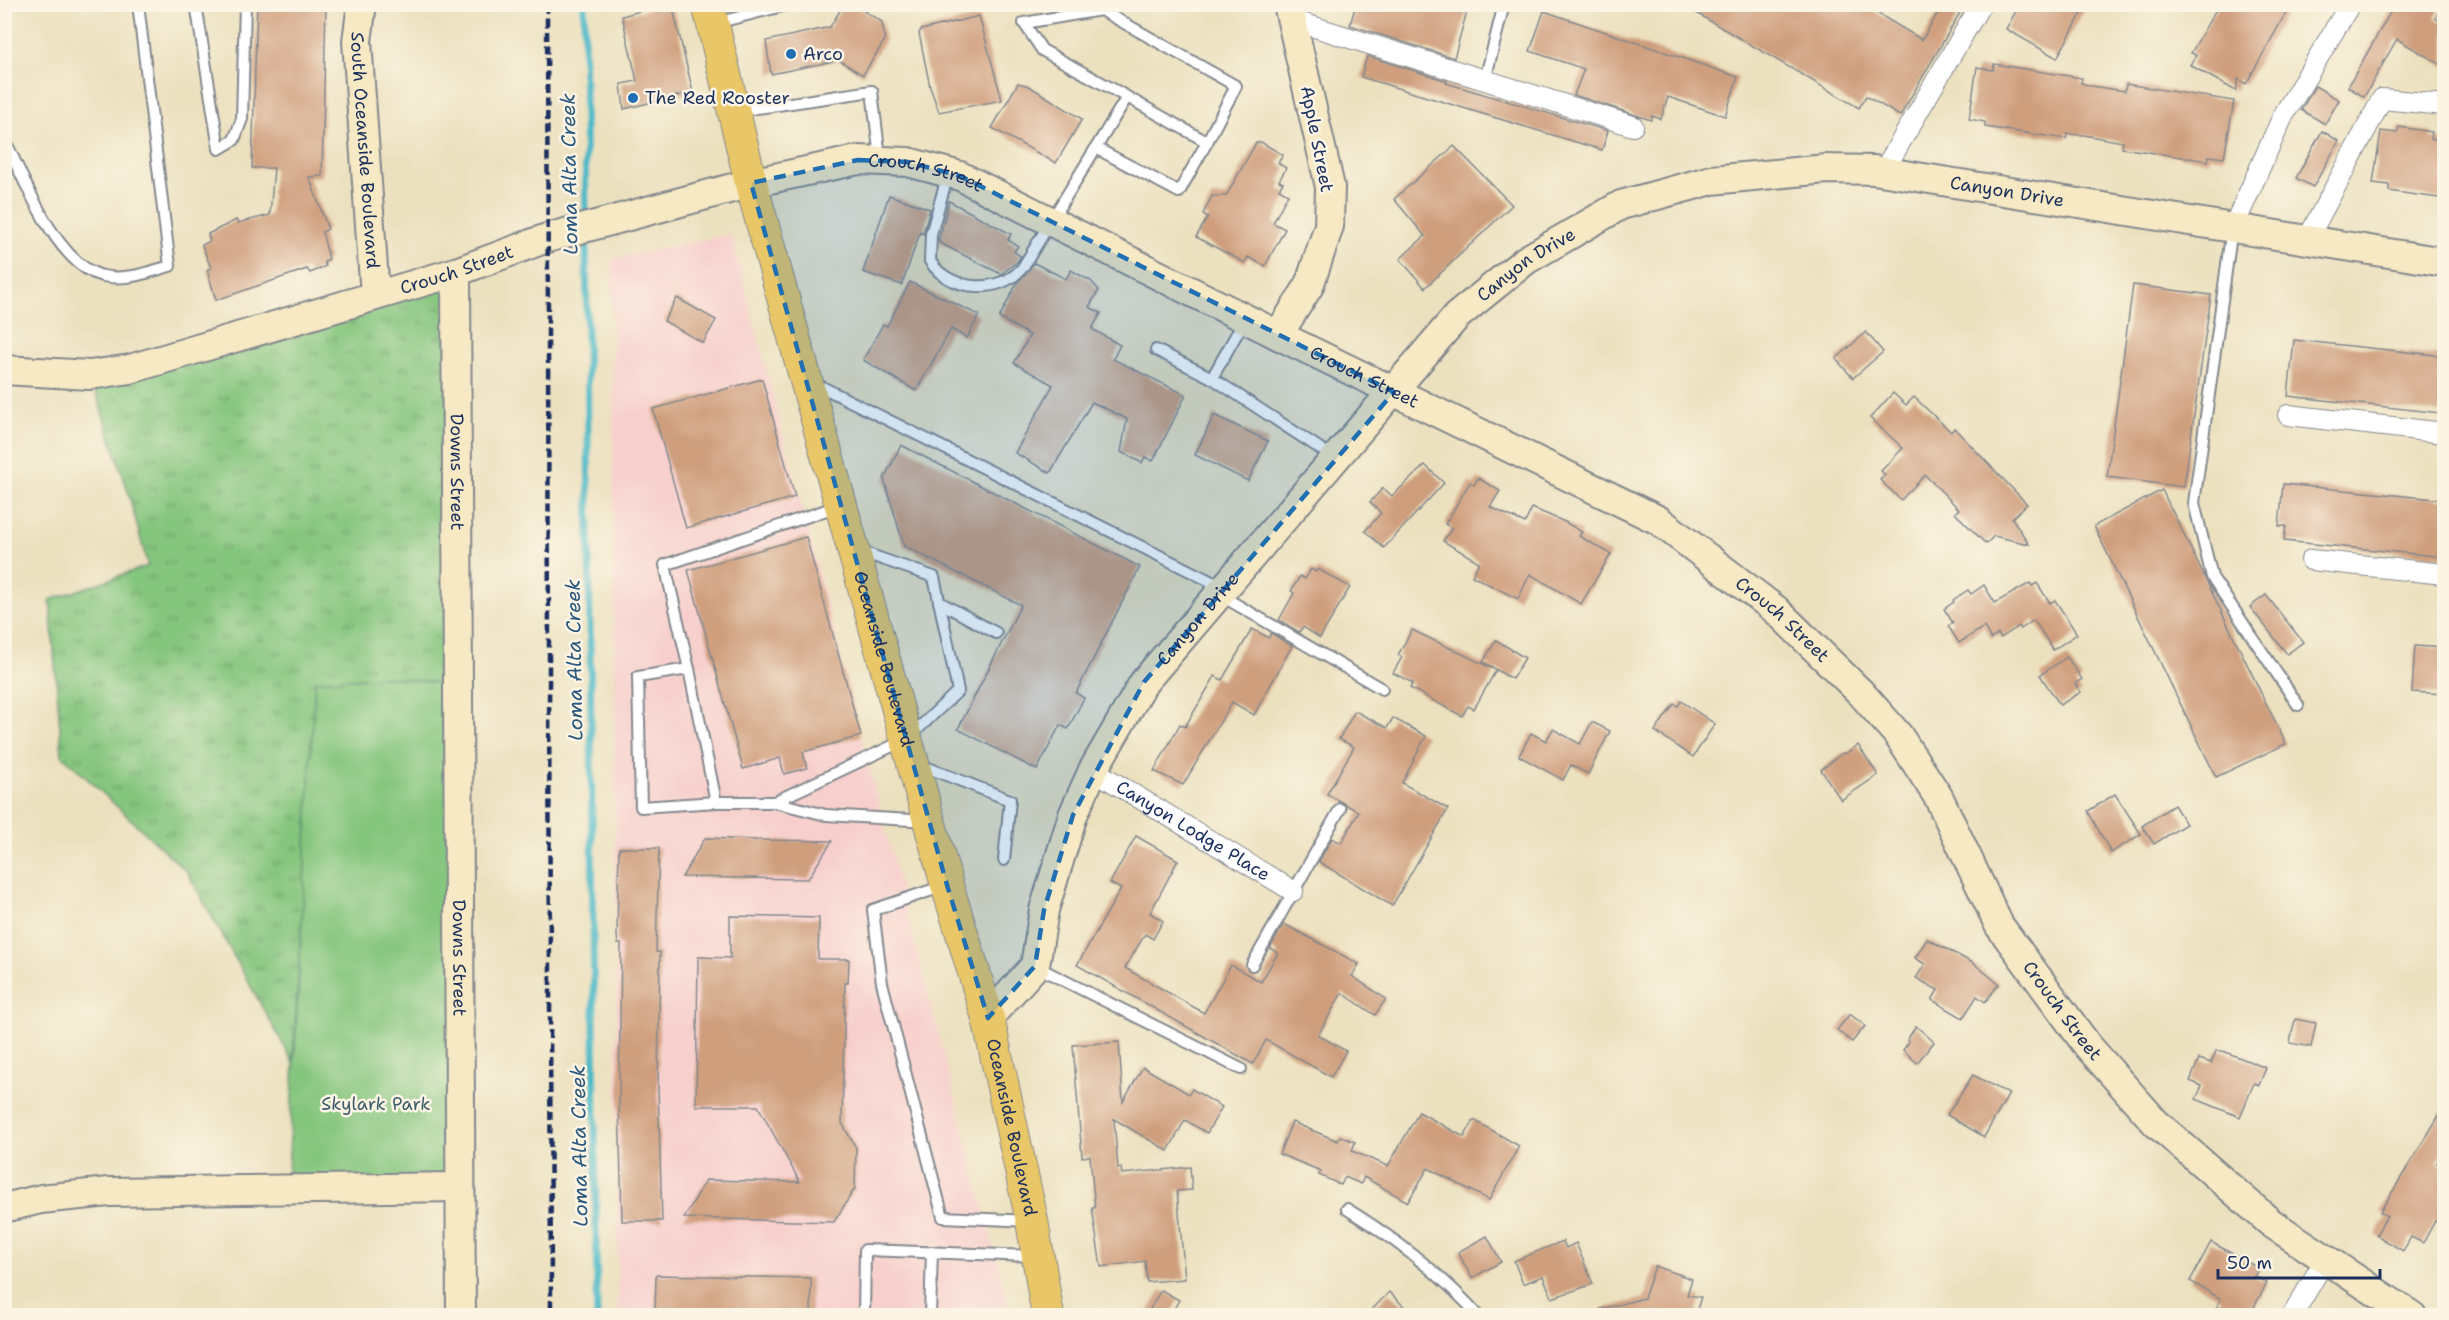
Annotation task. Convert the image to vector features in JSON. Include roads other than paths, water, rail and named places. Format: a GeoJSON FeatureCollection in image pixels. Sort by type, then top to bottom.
{"type":"FeatureCollection","features":[{"type":"Feature","properties":{"kind":"main road","name":"South Oceanside Boulevard"},"geometry":{"type":"LineString","coordinates":[[362,4],[357,41],[375,296]]}},
{"type":"Feature","properties":{"kind":"main road","name":"Apple Street"},"geometry":{"type":"LineString","coordinates":[[1278,335],[1309,286],[1329,226],[1330,187],[1290,12]]}},
{"type":"Feature","properties":{"kind":"main road","name":"Oceanside Boulevard"},"geometry":{"type":"LineString","coordinates":[[711,14],[751,183],[947,885],[988,1018],[1032,1221],[1048,1316]]}},
{"type":"Feature","properties":{"kind":"main road","name":"Crouch Street"},"geometry":{"type":"LineString","coordinates":[[4,370],[90,375],[130,369],[456,272],[615,219],[751,183],[858,160],[908,162],[960,176],[1245,319],[1658,520],[1776,610],[1861,693],[1898,735],[1939,798],[1999,925],[2087,1045],[2156,1123],[2271,1223],[2412,1316]]}},
{"type":"Feature","properties":{"kind":"main road","name":"Canyon Drive"},"geometry":{"type":"LineString","coordinates":[[1035,966],[1044,910],[1073,815],[1093,770],[1144,682],[1466,309],[1526,260],[1621,205],[1712,180],[1826,169],[1883,172],[2445,262]]}},
{"type":"Feature","properties":{"kind":"main road","name":"Downs Street"},"geometry":{"type":"LineString","coordinates":[[456,272],[461,1316]]}},
{"type":"Feature","properties":{"kind":"main road"},"geometry":{"type":"LineString","coordinates":[[988,1018],[1035,966]]}},
{"type":"Feature","properties":{"kind":"main road"},"geometry":{"type":"LineString","coordinates":[[4,1208],[41,1198],[109,1192],[460,1187]]}},
{"type":"Feature","properties":{"kind":"street"},"geometry":{"type":"LineString","coordinates":[[1883,172],[1981,4]]}},
{"type":"Feature","properties":{"kind":"street"},"geometry":{"type":"LineString","coordinates":[[2233,228],[2283,116],[2350,4]]}},
{"type":"Feature","properties":{"kind":"street"},"geometry":{"type":"LineString","coordinates":[[1290,12],[1485,80],[1633,126]]}},
{"type":"Feature","properties":{"kind":"street"},"geometry":{"type":"LineString","coordinates":[[2307,240],[2382,99],[2445,105]]}},
{"type":"Feature","properties":{"kind":"street"},"geometry":{"type":"LineString","coordinates":[[2288,415],[2445,432]]}},
{"type":"Feature","properties":{"kind":"street"},"geometry":{"type":"LineString","coordinates":[[2311,560],[2445,574]]}},
{"type":"Feature","properties":{"kind":"street","name":"Canyon Lodge Place"},"geometry":{"type":"LineString","coordinates":[[1093,770],[1293,891]]}},
{"type":"Feature","properties":{"kind":"street"},"geometry":{"type":"LineString","coordinates":[[2292,1316],[2325,1260]]}},
{"type":"Feature","properties":{"kind":"lane"},"geometry":{"type":"LineString","coordinates":[[4,138],[42,219],[78,262],[102,276],[131,278],[170,266],[138,4]]}},
{"type":"Feature","properties":{"kind":"lane"},"geometry":{"type":"LineString","coordinates":[[196,4],[219,149],[234,140],[242,119],[245,4]]}},
{"type":"Feature","properties":{"kind":"lane"},"geometry":{"type":"LineString","coordinates":[[711,14],[790,4]]}},
{"type":"Feature","properties":{"kind":"lane"},"geometry":{"type":"LineString","coordinates":[[1485,80],[1503,8]]}},
{"type":"Feature","properties":{"kind":"lane"},"geometry":{"type":"LineString","coordinates":[[1096,148],[1179,192],[1207,142],[1236,86],[1101,10],[1024,23],[1042,50],[1207,142]]}},
{"type":"Feature","properties":{"kind":"lane"},"geometry":{"type":"LineString","coordinates":[[734,112],[872,91],[880,161]]}},
{"type":"Feature","properties":{"kind":"lane"},"geometry":{"type":"LineString","coordinates":[[948,173],[928,256],[934,268],[949,279],[973,286],[998,284],[1011,280],[1023,267],[1127,97]]}},
{"type":"Feature","properties":{"kind":"lane"},"geometry":{"type":"LineString","coordinates":[[2233,228],[2194,503],[2212,577],[2298,705]]}},
{"type":"Feature","properties":{"kind":"lane"},"geometry":{"type":"LineString","coordinates":[[1212,378],[1245,319]]}},
{"type":"Feature","properties":{"kind":"lane"},"geometry":{"type":"LineString","coordinates":[[1156,350],[1212,378],[1336,459]]}},
{"type":"Feature","properties":{"kind":"lane"},"geometry":{"type":"LineString","coordinates":[[806,379],[1222,591],[1382,690]]}},
{"type":"Feature","properties":{"kind":"lane"},"geometry":{"type":"LineString","coordinates":[[716,802],[690,669],[665,565],[841,505]]}},
{"type":"Feature","properties":{"kind":"lane"},"geometry":{"type":"LineString","coordinates":[[774,802],[911,751],[958,691],[934,577],[853,549]]}},
{"type":"Feature","properties":{"kind":"lane"},"geometry":{"type":"LineString","coordinates":[[939,602],[996,633]]}},
{"type":"Feature","properties":{"kind":"lane"},"geometry":{"type":"LineString","coordinates":[[690,669],[638,677],[641,807],[716,802],[774,802],[826,815],[929,821]]}},
{"type":"Feature","properties":{"kind":"lane"},"geometry":{"type":"LineString","coordinates":[[911,751],[1010,800],[1004,860]]}},
{"type":"Feature","properties":{"kind":"lane"},"geometry":{"type":"LineString","coordinates":[[1252,965],[1340,809]]}},
{"type":"Feature","properties":{"kind":"lane"},"geometry":{"type":"LineString","coordinates":[[947,885],[873,910],[882,983],[943,1217],[1032,1221]]}},
{"type":"Feature","properties":{"kind":"lane"},"geometry":{"type":"LineString","coordinates":[[1035,966],[1241,1069]]}},
{"type":"Feature","properties":{"kind":"lane"},"geometry":{"type":"LineString","coordinates":[[1347,1209],[1378,1228],[1461,1297],[1479,1316]]}},
{"type":"Feature","properties":{"kind":"lane"},"geometry":{"type":"LineString","coordinates":[[864,1316],[865,1250],[1038,1256]]}},
{"type":"Feature","properties":{"kind":"lane"},"geometry":{"type":"LineString","coordinates":[[930,1316],[932,1252]]}},
{"type":"Feature","properties":{"kind":"waterway","name":"Loma Alta Creek"},"geometry":{"type":"LineString","coordinates":[[584,4],[586,221]]}},
{"type":"Feature","properties":{"kind":"waterway","name":"Loma Alta Creek"},"geometry":{"type":"LineString","coordinates":[[586,235],[597,1316]]}},
{"type":"Feature","properties":{"kind":"railway"},"geometry":{"type":"LineString","coordinates":[[547,4],[551,1316]]}},
{"type":"Feature","properties":{"kind":"place","name":"Arco"},"geometry":{"type":"Point","coordinates":[791,54]}},
{"type":"Feature","properties":{"kind":"place","name":"The Red Rooster"},"geometry":{"type":"Point","coordinates":[633,98]}},
{"type":"Feature","properties":{"kind":"park label","name":"Skylark Park"},"geometry":{"type":"Point","coordinates":[376,1104]}}]}
